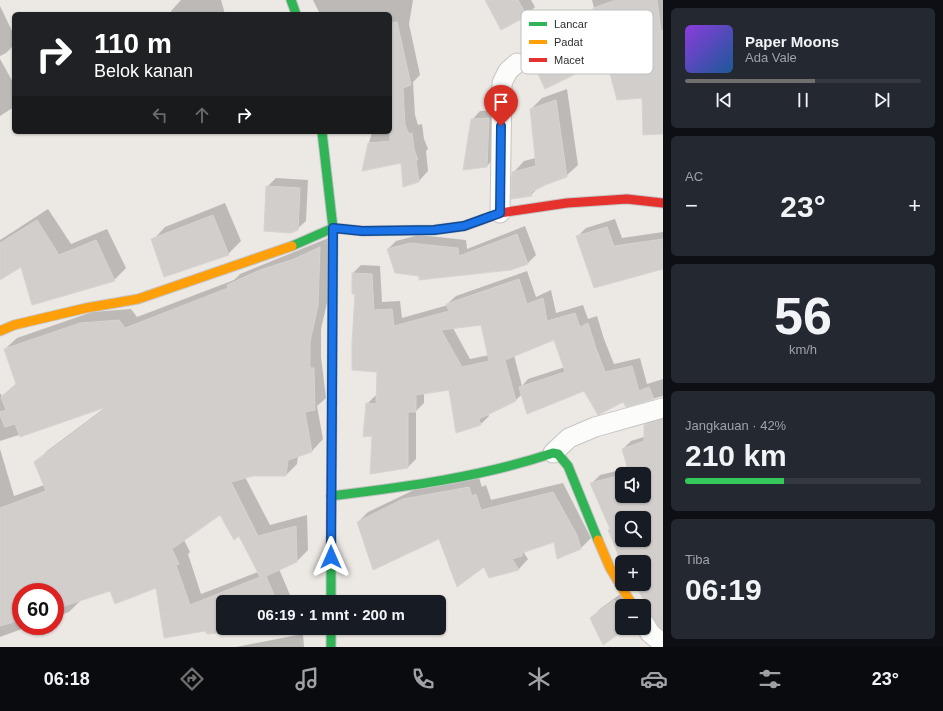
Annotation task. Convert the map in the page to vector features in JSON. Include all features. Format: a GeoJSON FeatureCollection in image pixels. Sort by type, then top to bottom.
{"type":"FeatureCollection","features":[{"type":"Feature","properties":{"kind":"street"},"geometry":{"type":"LineString","coordinates":[[291,0],[295,12]]}},
{"type":"Feature","properties":{"kind":"street"},"geometry":{"type":"LineString","coordinates":[[500,213],[502,82],[508,71],[517,63]]}},
{"type":"Feature","properties":{"kind":"street"},"geometry":{"type":"LineString","coordinates":[[322,134],[333,228],[331,595]]}},
{"type":"Feature","properties":{"kind":"street"},"geometry":{"type":"LineString","coordinates":[[0,331],[14,325],[86,308],[138,299],[290,247],[333,228],[362,231],[434,230],[464,226],[500,213],[567,204],[628,200],[663,203]]}},
{"type":"Feature","properties":{"kind":"street"},"geometry":{"type":"LineString","coordinates":[[331,496],[390,489],[523,463],[553,453],[569,438],[595,427],[663,408]]}},
{"type":"Feature","properties":{"kind":"street"},"geometry":{"type":"LineString","coordinates":[[553,453],[558,454],[568,466],[610,568],[630,599]]}},
{"type":"Feature","properties":{"kind":"street"},"geometry":{"type":"LineString","coordinates":[[651,634],[663,644]]}},
{"type":"Feature","properties":{"kind":"street"},"geometry":{"type":"LineString","coordinates":[[331,635],[331,647]]}},
{"type":"Feature","properties":{"kind":"building"},"geometry":{"type":"Polygon","coordinates":[[[485,0],[518,0],[524,10],[521,10],[521,19],[501,30],[485,0]]]}},
{"type":"Feature","properties":{"kind":"building"},"geometry":{"type":"Polygon","coordinates":[[[616,0],[657,0],[661,31],[663,30],[663,134],[643,135],[642,98],[617,100],[610,74],[653,74],[653,10],[594,10],[593,8],[616,0]]]}},
{"type":"Feature","properties":{"kind":"building"},"geometry":{"type":"Polygon","coordinates":[[[397,22],[411,85],[403,88],[405,125],[409,134],[412,133],[414,149],[418,160],[416,160],[419,182],[403,187],[401,163],[362,171],[368,143],[390,141],[390,134],[392,134],[392,23],[397,22]]]}},
{"type":"Feature","properties":{"kind":"building"},"geometry":{"type":"Polygon","coordinates":[[[538,74],[576,74],[545,89],[538,74]]]}},
{"type":"Feature","properties":{"kind":"building"},"geometry":{"type":"Polygon","coordinates":[[[556,100],[567,177],[531,192],[532,196],[511,199],[512,172],[536,166],[530,109],[556,100]]]}},
{"type":"Feature","properties":{"kind":"building"},"geometry":{"type":"Polygon","coordinates":[[[489,118],[487,167],[463,170],[471,119],[489,118]]]}},
{"type":"Feature","properties":{"kind":"building"},"geometry":{"type":"Polygon","coordinates":[[[266,186],[300,188],[298,230],[291,233],[264,231],[266,186]]]}},
{"type":"Feature","properties":{"kind":"building"},"geometry":{"type":"Polygon","coordinates":[[[213,215],[229,255],[164,277],[151,239],[213,215]]]}},
{"type":"Feature","properties":{"kind":"building"},"geometry":{"type":"Polygon","coordinates":[[[37,220],[59,255],[96,240],[115,281],[32,305],[21,267],[0,280],[0,243],[37,220]]]}},
{"type":"Feature","properties":{"kind":"building"},"geometry":{"type":"Polygon","coordinates":[[[607,227],[614,246],[663,239],[663,269],[594,288],[576,236],[607,227]]]}},
{"type":"Feature","properties":{"kind":"building"},"geometry":{"type":"Polygon","coordinates":[[[517,234],[528,264],[511,270],[419,280],[419,276],[395,273],[387,249],[410,243],[458,248],[459,256],[517,234]]]}},
{"type":"Feature","properties":{"kind":"building"},"geometry":{"type":"Polygon","coordinates":[[[320,247],[318,306],[310,342],[310,368],[314,368],[315,410],[305,412],[312,452],[288,460],[286,476],[253,476],[231,482],[258,536],[296,526],[297,562],[266,576],[274,595],[216,595],[216,633],[207,634],[205,631],[164,638],[156,588],[115,604],[110,591],[64,606],[64,583],[12,583],[12,623],[0,626],[0,508],[46,491],[34,462],[109,406],[20,437],[15,424],[5,427],[0,415],[0,412],[6,410],[1,397],[16,384],[4,349],[80,323],[119,320],[125,328],[228,288],[227,285],[260,270],[294,259],[320,247]],[[220,515],[172,549],[179,564],[176,565],[190,605],[260,577],[239,536],[234,540],[220,515]]]}},
{"type":"Feature","properties":{"kind":"building"},"geometry":{"type":"Polygon","coordinates":[[[352,273],[372,274],[374,310],[392,309],[394,326],[449,311],[446,304],[519,279],[527,304],[543,298],[547,321],[575,313],[580,327],[588,323],[605,372],[632,366],[639,391],[649,387],[654,399],[626,407],[623,402],[598,415],[584,391],[527,414],[519,387],[565,372],[554,340],[505,360],[516,401],[479,419],[481,425],[456,433],[449,390],[416,395],[416,412],[408,412],[408,468],[370,474],[372,436],[363,437],[366,403],[376,404],[377,372],[352,370],[355,294],[352,294],[352,273]],[[481,325],[441,330],[462,367],[489,361],[481,325]]]}},
{"type":"Feature","properties":{"kind":"building"},"geometry":{"type":"Polygon","coordinates":[[[663,419],[663,630],[658,626],[651,616],[651,599],[643,599],[638,591],[651,591],[651,555],[618,555],[608,530],[610,529],[590,483],[615,477],[615,503],[651,503],[651,467],[627,467],[622,449],[644,441],[644,425],[663,419]]]}},
{"type":"Feature","properties":{"kind":"building"},"geometry":{"type":"Polygon","coordinates":[[[469,487],[472,496],[476,494],[481,510],[553,492],[577,535],[581,549],[557,559],[554,542],[522,553],[522,556],[512,559],[519,570],[489,578],[484,567],[457,587],[439,539],[373,570],[357,522],[403,499],[469,487]]]}},
{"type":"Feature","properties":{"kind":"building"},"geometry":{"type":"Polygon","coordinates":[[[614,600],[615,635],[617,635],[603,645],[590,618],[614,600]]]}},
{"type":"Feature","properties":{"kind":"traffic: fast"},"geometry":{"type":"LineString","coordinates":[[291,0],[295,12]]}},
{"type":"Feature","properties":{"kind":"traffic: fast"},"geometry":{"type":"LineString","coordinates":[[322,134],[333,228],[332,403]]}},
{"type":"Feature","properties":{"kind":"traffic: fast"},"geometry":{"type":"LineString","coordinates":[[292,246],[333,228],[363,231],[434,230],[464,226],[481,220]]}},
{"type":"Feature","properties":{"kind":"traffic: fast"},"geometry":{"type":"LineString","coordinates":[[331,496],[415,485],[471,475],[499,469],[553,453],[558,454],[568,466],[598,540]]}},
{"type":"Feature","properties":{"kind":"traffic: fast"},"geometry":{"type":"LineString","coordinates":[[331,542],[331,595]]}},
{"type":"Feature","properties":{"kind":"traffic: fast"},"geometry":{"type":"LineString","coordinates":[[331,635],[331,647]]}},
{"type":"Feature","properties":{"kind":"traffic: slow"},"geometry":{"type":"LineString","coordinates":[[0,331],[14,325],[86,308],[138,299],[292,246]]}},
{"type":"Feature","properties":{"kind":"traffic: slow"},"geometry":{"type":"LineString","coordinates":[[598,540],[610,568],[629,599]]}},
{"type":"Feature","properties":{"kind":"traffic: jam"},"geometry":{"type":"LineString","coordinates":[[481,220],[500,213],[567,203],[627,199],[663,203]]}},
{"type":"Feature","properties":{"kind":"traffic: jam"},"geometry":{"type":"LineString","coordinates":[[331,542],[332,403]]}},
{"type":"Feature","properties":{"kind":"route"},"geometry":{"type":"LineString","coordinates":[[331,557],[333,228],[362,231],[434,230],[464,226],[500,213],[501,126]]}}]}
